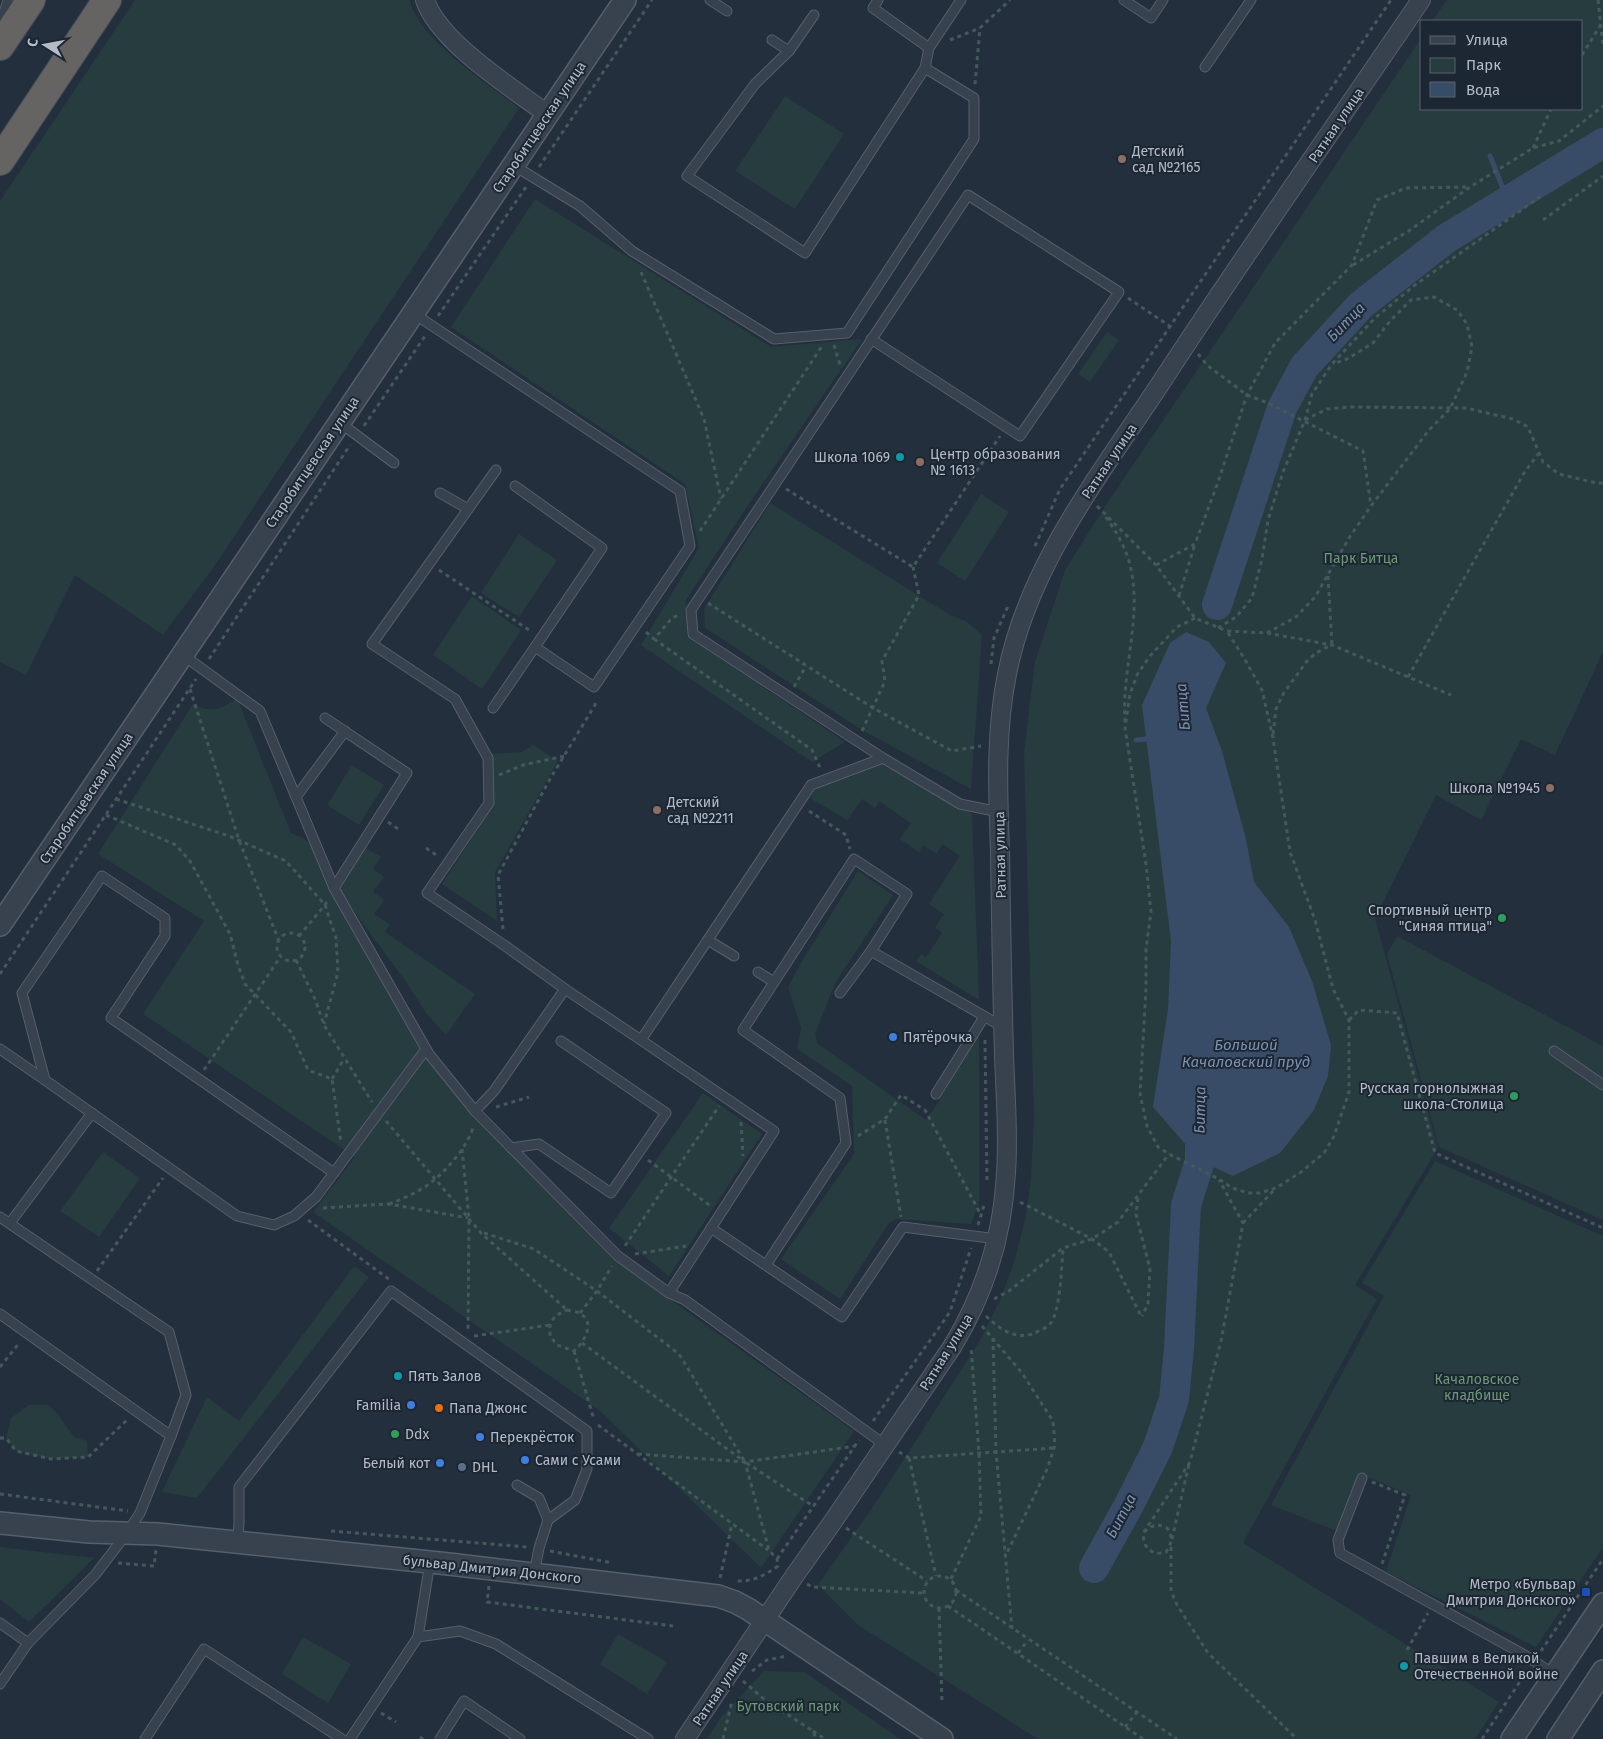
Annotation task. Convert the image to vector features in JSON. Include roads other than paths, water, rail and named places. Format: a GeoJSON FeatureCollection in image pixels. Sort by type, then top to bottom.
{"type":"FeatureCollection","features":[{"type":"Feature","properties":{"kind":"highway"},"geometry":{"type":"LineString","coordinates":[[0,46],[31,0]]}},
{"type":"Feature","properties":{"kind":"highway"},"geometry":{"type":"LineString","coordinates":[[0,161],[107,0]]}},
{"type":"Feature","properties":{"kind":"street"},"geometry":{"type":"LineString","coordinates":[[425,0],[427,7],[442,28],[462,50],[547,114]]}},
{"type":"Feature","properties":{"kind":"street","name":"Старобитцевская улица"},"geometry":{"type":"LineString","coordinates":[[0,925],[625,0]]}},
{"type":"Feature","properties":{"kind":"street","name":"Ратная улица"},"geometry":{"type":"LineString","coordinates":[[685,1739],[765,1620],[890,1447],[969,1320],[990,1268],[998,1239],[1007,1169],[999,812],[1000,720],[1007,674],[1017,634],[1030,595],[1050,555],[1085,496],[1187,342],[1421,0]]}},
{"type":"Feature","properties":{"kind":"street","name":"бульвар Дмитрия Донского"},"geometry":{"type":"LineString","coordinates":[[0,1523],[89,1532],[142,1533],[430,1562],[718,1596],[735,1602],[765,1620],[942,1739]]}},
{"type":"Feature","properties":{"kind":"street"},"geometry":{"type":"LineString","coordinates":[[1512,1739],[1603,1604]]}},
{"type":"Feature","properties":{"kind":"street"},"geometry":{"type":"LineString","coordinates":[[1558,1739],[1603,1671]]}},
{"type":"Feature","properties":{"kind":"lane"},"geometry":{"type":"LineString","coordinates":[[0,25],[8,0]]}},
{"type":"Feature","properties":{"kind":"lane"},"geometry":{"type":"LineString","coordinates":[[710,0],[727,11]]}},
{"type":"Feature","properties":{"kind":"lane"},"geometry":{"type":"LineString","coordinates":[[878,0],[873,8],[929,48]]}},
{"type":"Feature","properties":{"kind":"lane"},"geometry":{"type":"LineString","coordinates":[[814,15],[789,51],[755,84],[687,176],[805,254],[925,68],[929,48],[961,0]]}},
{"type":"Feature","properties":{"kind":"lane"},"geometry":{"type":"LineString","coordinates":[[1124,0],[1151,18],[1163,0]]}},
{"type":"Feature","properties":{"kind":"lane"},"geometry":{"type":"LineString","coordinates":[[1205,67],[1251,0]]}},
{"type":"Feature","properties":{"kind":"lane"},"geometry":{"type":"LineString","coordinates":[[772,40],[789,51]]}},
{"type":"Feature","properties":{"kind":"lane"},"geometry":{"type":"LineString","coordinates":[[512,165],[580,206],[632,251],[774,339],[846,333],[974,138],[974,98],[925,68]]}},
{"type":"Feature","properties":{"kind":"lane"},"geometry":{"type":"LineString","coordinates":[[871,339],[1020,436],[1119,292],[968,195],[844,379],[775,482],[691,610],[693,634],[857,742],[960,804],[999,812]]}},
{"type":"Feature","properties":{"kind":"lane"},"geometry":{"type":"LineString","coordinates":[[412,313],[680,491],[690,546],[594,687],[534,647]]}},
{"type":"Feature","properties":{"kind":"lane"},"geometry":{"type":"LineString","coordinates":[[339,422],[394,463]]}},
{"type":"Feature","properties":{"kind":"lane"},"geometry":{"type":"LineString","coordinates":[[496,470],[372,644],[455,699],[488,758],[489,803],[427,892],[774,1131],[669,1293]]}},
{"type":"Feature","properties":{"kind":"lane"},"geometry":{"type":"LineString","coordinates":[[493,708],[602,548],[515,486]]}},
{"type":"Feature","properties":{"kind":"lane"},"geometry":{"type":"LineString","coordinates":[[440,493],[468,509]]}},
{"type":"Feature","properties":{"kind":"lane"},"geometry":{"type":"LineString","coordinates":[[183,655],[260,710],[334,888],[426,1049],[475,1112],[618,1256],[669,1293],[685,1300],[890,1447]]}},
{"type":"Feature","properties":{"kind":"lane"},"geometry":{"type":"LineString","coordinates":[[325,718],[407,774],[334,888]]}},
{"type":"Feature","properties":{"kind":"lane"},"geometry":{"type":"LineString","coordinates":[[296,798],[345,731]]}},
{"type":"Feature","properties":{"kind":"lane"},"geometry":{"type":"LineString","coordinates":[[641,1040],[811,785],[883,758]]}},
{"type":"Feature","properties":{"kind":"lane"},"geometry":{"type":"LineString","coordinates":[[766,1265],[846,1143],[840,1098],[743,1030],[854,859],[907,894],[871,951],[840,993]]}},
{"type":"Feature","properties":{"kind":"lane"},"geometry":{"type":"LineString","coordinates":[[45,1080],[22,993],[102,876],[165,918],[165,936],[110,1018],[334,1173]]}},
{"type":"Feature","properties":{"kind":"lane"},"geometry":{"type":"LineString","coordinates":[[708,940],[734,956]]}},
{"type":"Feature","properties":{"kind":"lane"},"geometry":{"type":"LineString","coordinates":[[871,951],[1003,1027]]}},
{"type":"Feature","properties":{"kind":"lane"},"geometry":{"type":"LineString","coordinates":[[758,972],[774,982]]}},
{"type":"Feature","properties":{"kind":"lane"},"geometry":{"type":"LineString","coordinates":[[475,1112],[494,1091],[566,989]]}},
{"type":"Feature","properties":{"kind":"lane"},"geometry":{"type":"LineString","coordinates":[[936,1094],[984,1017]]}},
{"type":"Feature","properties":{"kind":"lane"},"geometry":{"type":"LineString","coordinates":[[511,1148],[539,1144],[611,1193],[666,1113],[561,1041]]}},
{"type":"Feature","properties":{"kind":"lane"},"geometry":{"type":"LineString","coordinates":[[0,1049],[237,1216],[274,1225],[294,1216],[316,1198],[426,1049]]}},
{"type":"Feature","properties":{"kind":"lane"},"geometry":{"type":"LineString","coordinates":[[1554,1051],[1603,1085]]}},
{"type":"Feature","properties":{"kind":"lane"},"geometry":{"type":"LineString","coordinates":[[10,1224],[92,1113]]}},
{"type":"Feature","properties":{"kind":"lane"},"geometry":{"type":"LineString","coordinates":[[0,1217],[169,1332],[186,1395],[140,1512],[127,1533],[95,1575],[28,1643],[0,1684]]}},
{"type":"Feature","properties":{"kind":"lane"},"geometry":{"type":"LineString","coordinates":[[711,1228],[842,1317],[903,1227],[998,1239]]}},
{"type":"Feature","properties":{"kind":"lane"},"geometry":{"type":"LineString","coordinates":[[236,1543],[239,1524],[239,1487],[391,1291],[587,1431],[587,1469],[575,1500],[548,1520],[539,1548],[534,1574]]}},
{"type":"Feature","properties":{"kind":"lane"},"geometry":{"type":"LineString","coordinates":[[0,1314],[171,1436]]}},
{"type":"Feature","properties":{"kind":"lane"},"geometry":{"type":"LineString","coordinates":[[1362,1478],[1338,1540],[1340,1553],[1555,1674]]}},
{"type":"Feature","properties":{"kind":"lane"},"geometry":{"type":"LineString","coordinates":[[517,1485],[540,1498],[548,1520]]}},
{"type":"Feature","properties":{"kind":"lane"},"geometry":{"type":"LineString","coordinates":[[350,1739],[418,1637],[430,1562]]}},
{"type":"Feature","properties":{"kind":"lane"},"geometry":{"type":"LineString","coordinates":[[0,1623],[28,1643]]}},
{"type":"Feature","properties":{"kind":"lane"},"geometry":{"type":"LineString","coordinates":[[418,1637],[460,1631],[496,1644],[648,1739]]}},
{"type":"Feature","properties":{"kind":"lane"},"geometry":{"type":"LineString","coordinates":[[145,1739],[204,1649],[342,1739]]}},
{"type":"Feature","properties":{"kind":"lane"},"geometry":{"type":"LineString","coordinates":[[440,1739],[464,1702],[520,1739]]}},
{"type":"Feature","properties":{"kind":"water","name":"Большой Качаловский пруд"},"geometry":{"type":"Polygon","coordinates":[[[1186,632],[1209,642],[1226,663],[1206,708],[1222,751],[1246,839],[1254,882],[1289,927],[1312,981],[1331,1045],[1328,1076],[1314,1110],[1280,1153],[1233,1176],[1200,1161],[1153,1107],[1168,1009],[1171,941],[1142,705],[1170,643],[1186,632]]]}},
{"type":"Feature","properties":{"kind":"waterway","name":"Битца"},"geometry":{"type":"LineString","coordinates":[[1217,605],[1282,408],[1304,367],[1361,305],[1447,238],[1603,143]]}},
{"type":"Feature","properties":{"kind":"waterway"},"geometry":{"type":"LineString","coordinates":[[1490,156],[1508,201]]}},
{"type":"Feature","properties":{"kind":"waterway"},"geometry":{"type":"LineString","coordinates":[[1136,740],[1146,739]]}},
{"type":"Feature","properties":{"kind":"waterway","name":"Битца"},"geometry":{"type":"LineString","coordinates":[[1094,1568],[1158,1447],[1174,1399],[1179,1349],[1186,1205],[1200,1161],[1200,1120]]}},
{"type":"Feature","properties":{"kind":"place","name":"Детский сад №2165"},"geometry":{"type":"Point","coordinates":[1122,159]}},
{"type":"Feature","properties":{"kind":"place","name":"Школа 1069"},"geometry":{"type":"Point","coordinates":[900,457]}},
{"type":"Feature","properties":{"kind":"place","name":"Центр образования № 1613"},"geometry":{"type":"Point","coordinates":[920,462]}},
{"type":"Feature","properties":{"kind":"place","name":"Школа №1945"},"geometry":{"type":"Point","coordinates":[1550,788]}},
{"type":"Feature","properties":{"kind":"place","name":"Детский сад №2211"},"geometry":{"type":"Point","coordinates":[657,810]}},
{"type":"Feature","properties":{"kind":"place","name":"Спортивный центр \"Синяя птица\""},"geometry":{"type":"Point","coordinates":[1502,918]}},
{"type":"Feature","properties":{"kind":"place","name":"Пятёрочка"},"geometry":{"type":"Point","coordinates":[893,1037]}},
{"type":"Feature","properties":{"kind":"place","name":"Русская горнолыжная школа-Столица"},"geometry":{"type":"Point","coordinates":[1514,1096]}},
{"type":"Feature","properties":{"kind":"place","name":"Пять Залов"},"geometry":{"type":"Point","coordinates":[398,1376]}},
{"type":"Feature","properties":{"kind":"place","name":"Familia"},"geometry":{"type":"Point","coordinates":[411,1405]}},
{"type":"Feature","properties":{"kind":"place","name":"Папа Джонс"},"geometry":{"type":"Point","coordinates":[439,1408]}},
{"type":"Feature","properties":{"kind":"place","name":"Ddx"},"geometry":{"type":"Point","coordinates":[395,1434]}},
{"type":"Feature","properties":{"kind":"place","name":"Перекрёсток"},"geometry":{"type":"Point","coordinates":[480,1437]}},
{"type":"Feature","properties":{"kind":"place","name":"Сами с Усами"},"geometry":{"type":"Point","coordinates":[525,1460]}},
{"type":"Feature","properties":{"kind":"place","name":"Белый кот"},"geometry":{"type":"Point","coordinates":[440,1463]}},
{"type":"Feature","properties":{"kind":"place","name":"DHL"},"geometry":{"type":"Point","coordinates":[462,1467]}},
{"type":"Feature","properties":{"kind":"place","name":"Метро «Бульвар Дмитрия Донского»"},"geometry":{"type":"Point","coordinates":[1586,1592]}},
{"type":"Feature","properties":{"kind":"place","name":"Павшим в Великой Отечественной войне"},"geometry":{"type":"Point","coordinates":[1404,1666]}},
{"type":"Feature","properties":{"kind":"park label","name":"Парк Битца"},"geometry":{"type":"Point","coordinates":[1361,558]}},
{"type":"Feature","properties":{"kind":"park label","name":"Качаловское кладбище"},"geometry":{"type":"Point","coordinates":[1477,1388]}},
{"type":"Feature","properties":{"kind":"park label","name":"Бутовский парк"},"geometry":{"type":"Point","coordinates":[788,1706]}}]}
